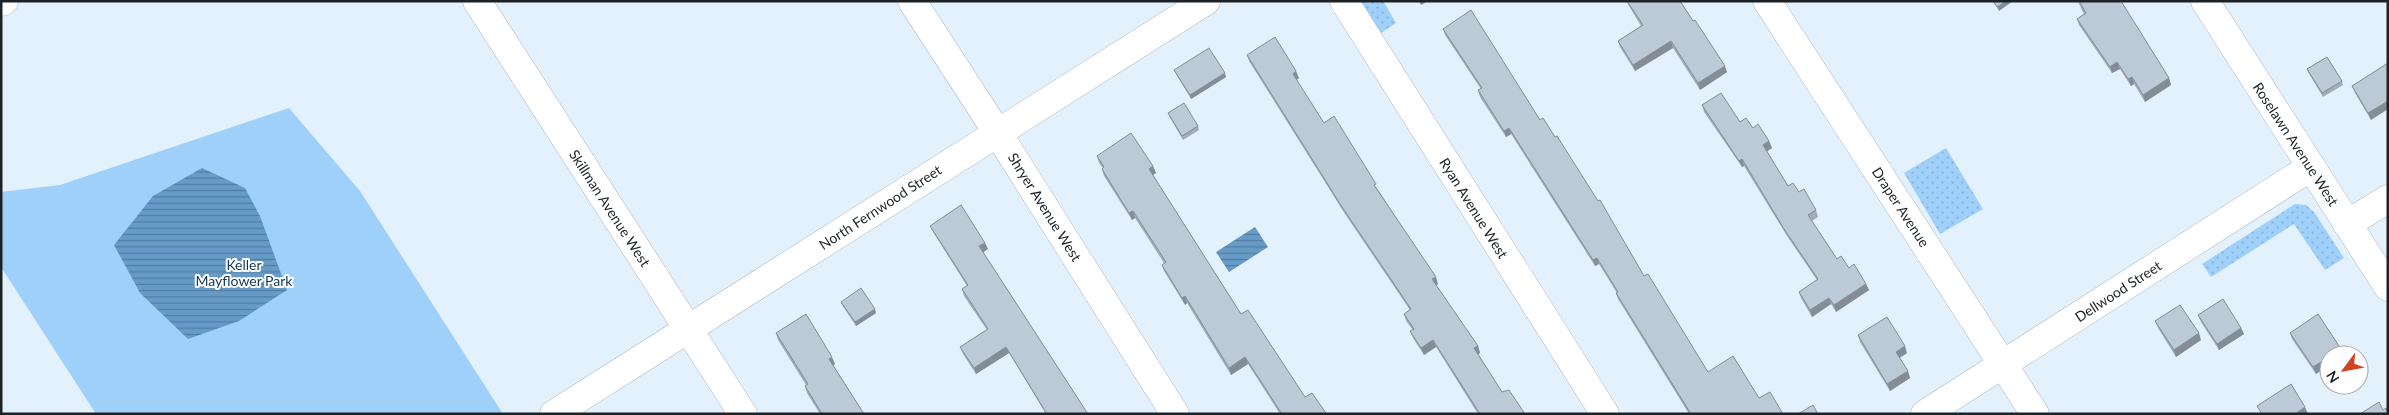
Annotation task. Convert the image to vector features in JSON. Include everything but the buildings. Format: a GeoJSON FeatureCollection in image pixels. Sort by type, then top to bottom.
{"type":"FeatureCollection","features":[{"type":"Feature","properties":{"kind":"street","name":"Skillman Avenue West"},"geometry":{"type":"LineString","coordinates":[[477,1],[742,414]]}},
{"type":"Feature","properties":{"kind":"street","name":"Shryer Avenue West"},"geometry":{"type":"LineString","coordinates":[[912,1],[1175,414]]}},
{"type":"Feature","properties":{"kind":"street","name":"North Fernwood Street"},"geometry":{"type":"LineString","coordinates":[[554,414],[1206,1]]}},
{"type":"Feature","properties":{"kind":"street","name":"Ryan Avenue West"},"geometry":{"type":"LineString","coordinates":[[1344,1],[1605,414]]}},
{"type":"Feature","properties":{"kind":"street","name":"Draper Avenue"},"geometry":{"type":"LineString","coordinates":[[1767,1],[2035,414]]}},
{"type":"Feature","properties":{"kind":"street","name":"Roselawn Avenue West"},"geometry":{"type":"LineString","coordinates":[[2205,1],[2388,287]]}},
{"type":"Feature","properties":{"kind":"street","name":"Dellwood Street"},"geometry":{"type":"LineString","coordinates":[[1925,414],[2311,168]]}},
{"type":"Feature","properties":{"kind":"street"},"geometry":{"type":"LineString","coordinates":[[2347,224],[2388,199]]}},
{"type":"Feature","properties":{"kind":"green space"},"geometry":{"type":"Polygon","coordinates":[[[1361,1],[1383,1],[1396,23],[1381,33],[1361,1]]]}},
{"type":"Feature","properties":{"kind":"green space","name":"Keller Mayflower Park"},"geometry":{"type":"Polygon","coordinates":[[[289,108],[360,191],[503,414],[96,414],[1,267],[1,192],[60,185],[289,108]]]}},
{"type":"Feature","properties":{"kind":"green space"},"geometry":{"type":"Polygon","coordinates":[[[1946,148],[1983,209],[1940,234],[1904,173],[1946,148]]]}},
{"type":"Feature","properties":{"kind":"green space"},"geometry":{"type":"Polygon","coordinates":[[[2295,204],[2306,205],[2314,212],[2344,258],[2325,270],[2294,224],[2211,277],[2202,264],[2295,204]]]}},
{"type":"Feature","properties":{"kind":"shaded area"},"geometry":{"type":"Polygon","coordinates":[[[202,168],[245,188],[260,216],[287,290],[239,321],[188,339],[140,293],[114,245],[153,196],[202,168]]]}},
{"type":"Feature","properties":{"kind":"shaded area"},"geometry":{"type":"Polygon","coordinates":[[[1255,227],[1268,247],[1229,272],[1216,252],[1255,227]]]}}]}
